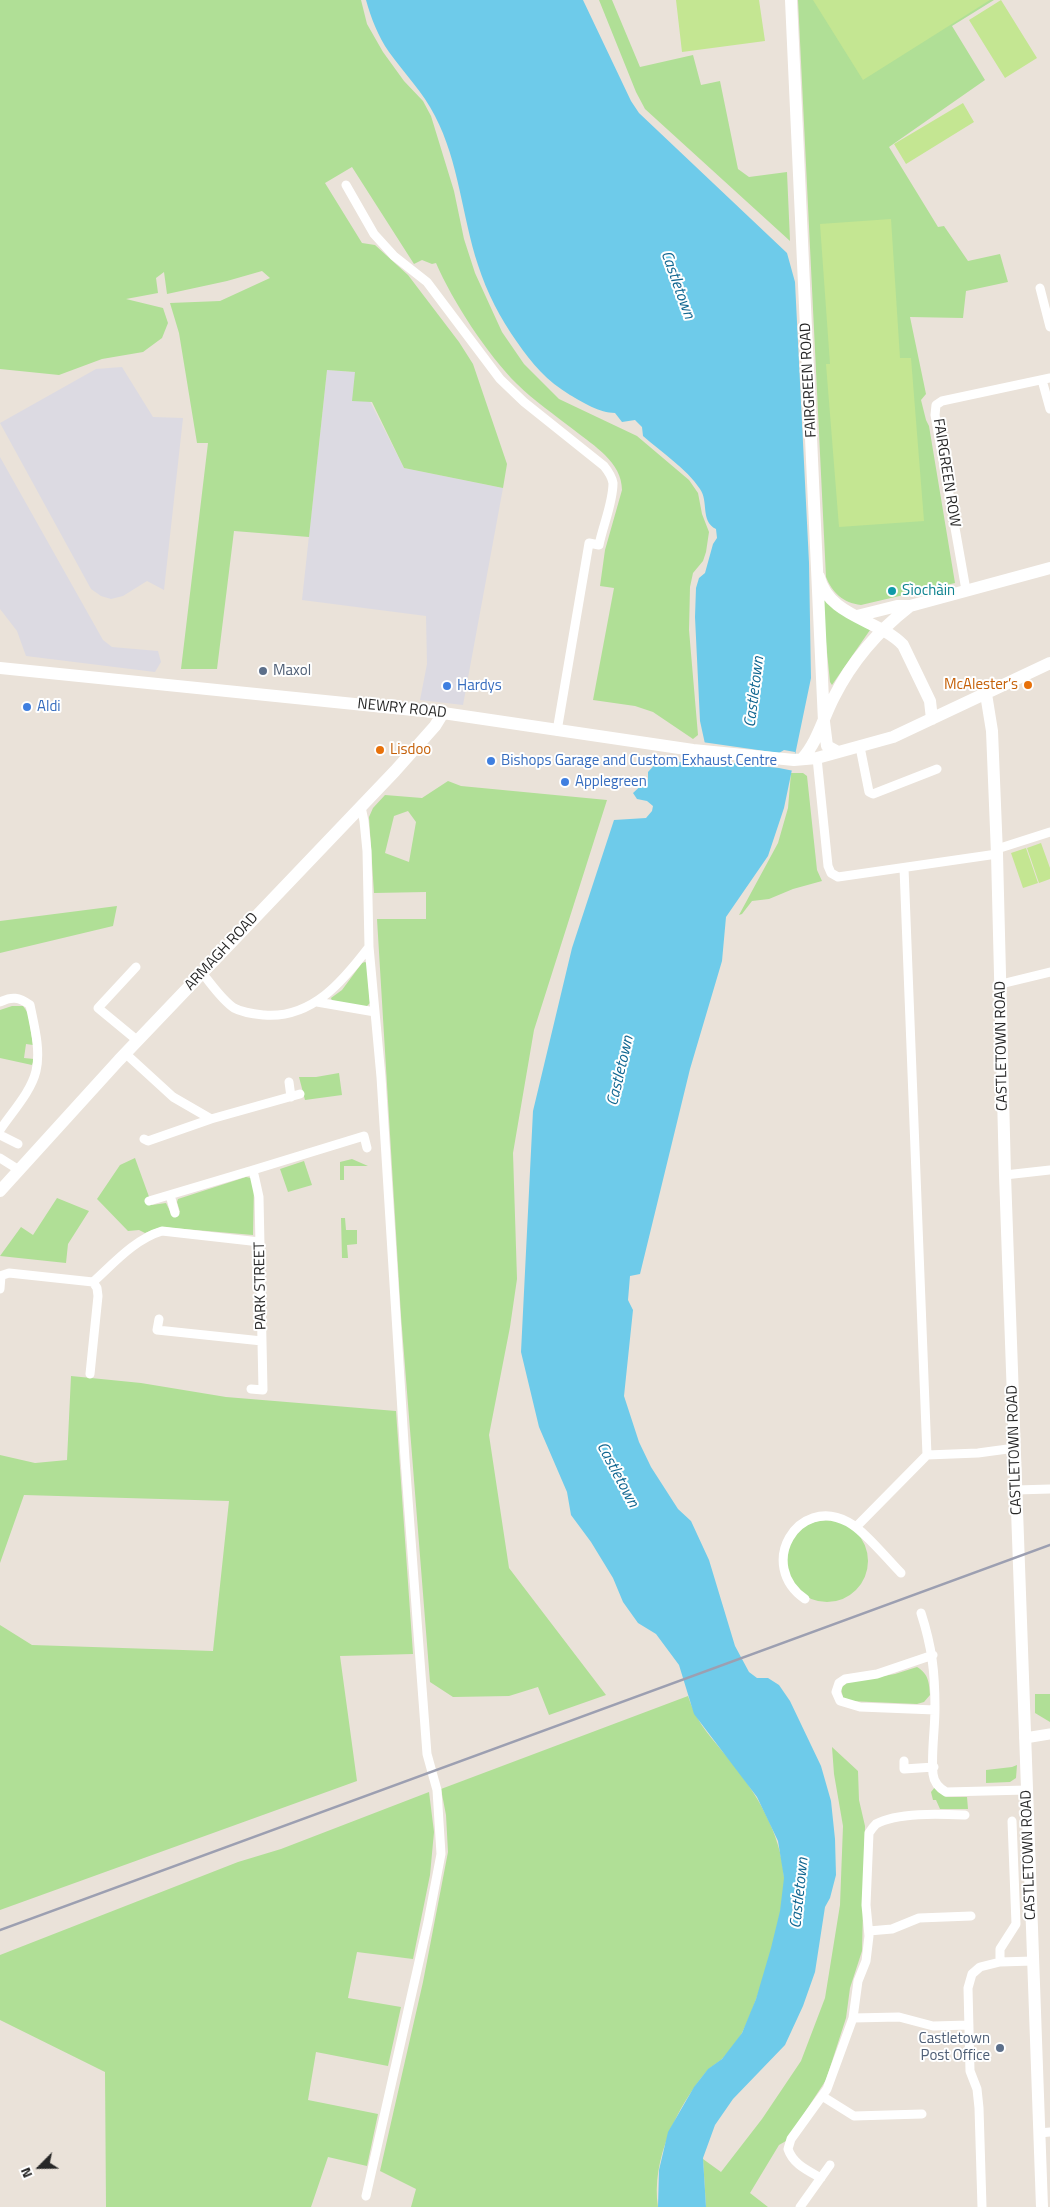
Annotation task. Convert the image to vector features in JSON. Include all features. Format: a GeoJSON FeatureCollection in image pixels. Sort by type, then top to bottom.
{"type":"FeatureCollection","features":[{"type":"Feature","properties":{"kind":"main road","name":"FAIRGREEN ROAD"},"geometry":{"type":"LineString","coordinates":[[791,0],[824,722],[827,746],[830,750],[838,752]]}},
{"type":"Feature","properties":{"kind":"main road"},"geometry":{"type":"LineString","coordinates":[[816,565],[821,584],[832,601],[843,610],[897,639],[908,653],[930,701],[932,719]]}},
{"type":"Feature","properties":{"kind":"main road"},"geometry":{"type":"LineString","coordinates":[[857,616],[897,606],[910,606],[1050,568]]}},
{"type":"Feature","properties":{"kind":"main road"},"geometry":{"type":"LineString","coordinates":[[798,760],[814,743],[834,697],[862,652],[882,630],[910,606]]}},
{"type":"Feature","properties":{"kind":"main road","name":"NEWRY ROAD"},"geometry":{"type":"LineString","coordinates":[[0,668],[443,713],[693,750],[798,760],[817,758],[893,737],[1050,664]]}},
{"type":"Feature","properties":{"kind":"main road","name":"CASTLETOWN ROAD"},"geometry":{"type":"LineString","coordinates":[[986,694],[992,731],[997,852],[1005,1175],[1033,1961],[1045,2132],[1042,2207]]}},
{"type":"Feature","properties":{"kind":"main road","name":"ARMAGH ROAD"},"geometry":{"type":"LineString","coordinates":[[0,1191],[138,1041],[361,807],[435,726],[443,713]]}},
{"type":"Feature","properties":{"kind":"street"},"geometry":{"type":"LineString","coordinates":[[346,185],[374,234],[394,256],[427,282],[500,379],[524,402],[604,466],[613,482],[599,545],[589,543],[557,731]]}},
{"type":"Feature","properties":{"kind":"street"},"geometry":{"type":"LineString","coordinates":[[1040,288],[1050,327]]}},
{"type":"Feature","properties":{"kind":"street"},"geometry":{"type":"LineString","coordinates":[[1046,379],[1050,409]]}},
{"type":"Feature","properties":{"kind":"street","name":"FAIRGREEN ROW"},"geometry":{"type":"LineString","coordinates":[[966,590],[935,415],[936,405],[942,402],[1046,379]]}},
{"type":"Feature","properties":{"kind":"street"},"geometry":{"type":"LineString","coordinates":[[860,747],[869,792],[872,794],[937,769]]}},
{"type":"Feature","properties":{"kind":"street"},"geometry":{"type":"LineString","coordinates":[[817,758],[828,866],[831,873],[838,877],[997,852],[1050,832]]}},
{"type":"Feature","properties":{"kind":"street"},"geometry":{"type":"LineString","coordinates":[[361,807],[367,850],[369,948],[381,1077],[426,1754],[437,1790],[441,1854],[428,1922],[366,2196]]}},
{"type":"Feature","properties":{"kind":"street"},"geometry":{"type":"LineString","coordinates":[[904,868],[927,1455]]}},
{"type":"Feature","properties":{"kind":"street"},"geometry":{"type":"LineString","coordinates":[[203,974],[234,1008],[270,1015],[298,1010],[318,1002],[344,980],[369,948]]}},
{"type":"Feature","properties":{"kind":"street"},"geometry":{"type":"LineString","coordinates":[[136,967],[98,1008],[138,1041]]}},
{"type":"Feature","properties":{"kind":"street"},"geometry":{"type":"LineString","coordinates":[[1001,984],[1050,972]]}},
{"type":"Feature","properties":{"kind":"street"},"geometry":{"type":"LineString","coordinates":[[0,1002],[8,998],[20,998],[30,1005],[36,1034],[37,1068],[26,1093],[0,1130]]}},
{"type":"Feature","properties":{"kind":"street"},"geometry":{"type":"LineString","coordinates":[[318,1002],[375,1012]]}},
{"type":"Feature","properties":{"kind":"street"},"geometry":{"type":"LineString","coordinates":[[126,1054],[173,1097],[211,1119]]}},
{"type":"Feature","properties":{"kind":"street"},"geometry":{"type":"LineString","coordinates":[[144,1139],[148,1142],[211,1119],[296,1095],[289,1082]]}},
{"type":"Feature","properties":{"kind":"street"},"geometry":{"type":"LineString","coordinates":[[0,1135],[18,1144]]}},
{"type":"Feature","properties":{"kind":"street"},"geometry":{"type":"LineString","coordinates":[[149,1201],[364,1136],[367,1148]]}},
{"type":"Feature","properties":{"kind":"street"},"geometry":{"type":"LineString","coordinates":[[0,1158],[19,1170]]}},
{"type":"Feature","properties":{"kind":"street","name":"PARK STREET"},"geometry":{"type":"LineString","coordinates":[[251,1389],[263,1390],[259,1197],[253,1170]]}},
{"type":"Feature","properties":{"kind":"street"},"geometry":{"type":"LineString","coordinates":[[1005,1175],[1050,1170]]}},
{"type":"Feature","properties":{"kind":"street"},"geometry":{"type":"LineString","coordinates":[[170,1195],[175,1213]]}},
{"type":"Feature","properties":{"kind":"street"},"geometry":{"type":"LineString","coordinates":[[0,1289],[0,1276],[9,1273],[93,1282],[131,1248],[151,1235],[162,1231],[260,1242]]}},
{"type":"Feature","properties":{"kind":"street"},"geometry":{"type":"LineString","coordinates":[[90,1374],[98,1296],[97,1288],[93,1282]]}},
{"type":"Feature","properties":{"kind":"street"},"geometry":{"type":"LineString","coordinates":[[159,1319],[157,1330],[262,1342]]}},
{"type":"Feature","properties":{"kind":"street"},"geometry":{"type":"LineString","coordinates":[[856,1527],[927,1455],[978,1453],[1015,1448]]}},
{"type":"Feature","properties":{"kind":"street"},"geometry":{"type":"LineString","coordinates":[[1016,1490],[1050,1489]]}},
{"type":"Feature","properties":{"kind":"street"},"geometry":{"type":"LineString","coordinates":[[805,1599],[792,1588],[784,1574],[783,1552],[789,1537],[802,1524],[824,1516],[840,1518],[856,1527],[901,1573]]}},
{"type":"Feature","properties":{"kind":"street"},"geometry":{"type":"LineString","coordinates":[[921,1613],[933,1655],[935,1710],[933,1776],[938,1787],[946,1792],[1027,1790]]}},
{"type":"Feature","properties":{"kind":"street"},"geometry":{"type":"LineString","coordinates":[[933,1655],[877,1674],[845,1679],[839,1683],[836,1692],[840,1701],[860,1707],[935,1710]]}},
{"type":"Feature","properties":{"kind":"street"},"geometry":{"type":"LineString","coordinates":[[1025,1738],[1050,1734]]}},
{"type":"Feature","properties":{"kind":"street"},"geometry":{"type":"LineString","coordinates":[[904,1761],[904,1769],[934,1767]]}},
{"type":"Feature","properties":{"kind":"street"},"geometry":{"type":"LineString","coordinates":[[821,2178],[795,2162],[791,2158],[788,2149],[791,2139],[822,2096],[833,2075],[853,2018],[858,1981],[866,1961],[869,1931],[866,1906],[869,1833],[876,1824],[897,1818],[927,1814],[965,1814]]}},
{"type":"Feature","properties":{"kind":"street"},"geometry":{"type":"LineString","coordinates":[[1000,1962],[1000,1949],[1016,1924],[1012,1821]]}},
{"type":"Feature","properties":{"kind":"street"},"geometry":{"type":"LineString","coordinates":[[869,1931],[892,1929],[919,1918],[971,1916]]}},
{"type":"Feature","properties":{"kind":"street"},"geometry":{"type":"LineString","coordinates":[[982,2207],[979,2108],[977,2089],[970,2071],[968,1988],[972,1974],[980,1967],[1000,1962],[1033,1961]]}},
{"type":"Feature","properties":{"kind":"street"},"geometry":{"type":"LineString","coordinates":[[853,2018],[899,2018],[933,2026],[969,2025]]}},
{"type":"Feature","properties":{"kind":"street"},"geometry":{"type":"LineString","coordinates":[[822,2096],[854,2116],[922,2114]]}},
{"type":"Feature","properties":{"kind":"street"},"geometry":{"type":"LineString","coordinates":[[800,2207],[830,2165]]}},
{"type":"Feature","properties":{"kind":"shaded area"},"geometry":{"type":"Polygon","coordinates":[[[122,367],[153,417],[183,418],[164,590],[147,581],[123,596],[111,599],[101,596],[91,589],[0,423],[96,369],[122,367]]]}},
{"type":"Feature","properties":{"kind":"shaded area"},"geometry":{"type":"Polygon","coordinates":[[[327,370],[355,372],[404,468],[503,488],[463,705],[420,700],[427,664],[426,616],[302,600],[327,370]]]}},
{"type":"Feature","properties":{"kind":"shaded area"},"geometry":{"type":"Polygon","coordinates":[[[0,457],[103,640],[112,647],[158,651],[161,662],[155,672],[26,656],[17,631],[0,609],[0,457]]]}},
{"type":"Feature","properties":{"kind":"green space"},"geometry":{"type":"Polygon","coordinates":[[[0,0],[361,0],[367,24],[383,52],[404,81],[423,101],[431,116],[454,191],[464,239],[475,273],[502,332],[524,364],[559,399],[637,436],[689,480],[698,493],[702,514],[709,532],[703,561],[693,573],[690,587],[689,630],[698,735],[693,739],[653,712],[635,706],[593,700],[614,588],[600,586],[605,550],[622,490],[621,480],[617,471],[606,456],[530,396],[506,372],[472,327],[436,263],[432,264],[422,260],[414,264],[352,167],[325,183],[362,243],[375,245],[408,275],[459,342],[473,364],[507,464],[503,488],[404,468],[372,402],[352,401],[355,372],[327,370],[309,537],[234,531],[217,669],[181,669],[208,443],[197,443],[179,333],[170,303],[220,301],[270,278],[262,271],[167,294],[164,272],[156,278],[158,293],[126,299],[163,308],[168,323],[162,338],[143,352],[102,359],[59,375],[0,369],[0,0]]]}},
{"type":"Feature","properties":{"kind":"green space"},"geometry":{"type":"Polygon","coordinates":[[[599,0],[612,0],[640,67],[693,55],[701,85],[720,81],[738,169],[749,177],[787,172],[790,241],[645,109],[636,92],[599,0]]]}},
{"type":"Feature","properties":{"kind":"green space"},"geometry":{"type":"Polygon","coordinates":[[[676,0],[759,0],[765,41],[682,52],[676,0]]]}},
{"type":"Feature","properties":{"kind":"green space"},"geometry":{"type":"Polygon","coordinates":[[[798,0],[994,0],[952,26],[985,80],[889,147],[938,227],[944,226],[968,261],[1000,254],[1008,282],[966,291],[963,318],[910,317],[926,394],[921,400],[929,426],[955,583],[861,605],[849,602],[839,596],[831,587],[826,577],[798,0]]]}},
{"type":"Feature","properties":{"kind":"green space"},"geometry":{"type":"Polygon","coordinates":[[[813,0],[990,0],[863,80],[813,0]]]}},
{"type":"Feature","properties":{"kind":"green space"},"geometry":{"type":"Polygon","coordinates":[[[1001,0],[1037,58],[1005,78],[969,20],[1001,0]]]}},
{"type":"Feature","properties":{"kind":"green space"},"geometry":{"type":"Polygon","coordinates":[[[963,103],[974,122],[906,164],[894,144],[963,103]]]}},
{"type":"Feature","properties":{"kind":"green space"},"geometry":{"type":"Polygon","coordinates":[[[891,219],[900,358],[911,358],[924,521],[839,527],[826,364],[830,364],[820,224],[891,219]]]}},
{"type":"Feature","properties":{"kind":"green space"},"geometry":{"type":"Polygon","coordinates":[[[821,592],[870,630],[832,685],[830,682],[821,592]]]}},
{"type":"Feature","properties":{"kind":"green space"},"geometry":{"type":"Polygon","coordinates":[[[791,773],[803,773],[807,776],[817,870],[822,881],[793,889],[769,899],[752,901],[742,914],[739,915],[778,843],[788,808],[791,773]]]}},
{"type":"Feature","properties":{"kind":"green space"},"geometry":{"type":"Polygon","coordinates":[[[448,781],[461,786],[607,800],[534,1030],[513,1153],[517,1279],[510,1327],[489,1435],[509,1568],[606,1695],[549,1715],[538,1687],[509,1696],[453,1697],[430,1682],[401,1316],[377,919],[426,919],[426,892],[374,893],[369,817],[373,808],[385,795],[422,798],[448,781]],[[408,811],[394,816],[385,853],[409,862],[416,822],[408,811]]]}},
{"type":"Feature","properties":{"kind":"green space"},"geometry":{"type":"Polygon","coordinates":[[[1041,843],[1050,868],[1050,879],[1039,883],[1027,848],[1041,843]]]}},
{"type":"Feature","properties":{"kind":"green space"},"geometry":{"type":"Polygon","coordinates":[[[1026,848],[1038,883],[1023,888],[1011,853],[1026,848]]]}},
{"type":"Feature","properties":{"kind":"green space"},"geometry":{"type":"Polygon","coordinates":[[[117,906],[113,926],[0,953],[0,921],[117,906]]]}},
{"type":"Feature","properties":{"kind":"green space"},"geometry":{"type":"Polygon","coordinates":[[[362,963],[367,963],[370,1003],[366,1007],[332,1001],[331,998],[342,990],[362,963]]]}},
{"type":"Feature","properties":{"kind":"green space"},"geometry":{"type":"Polygon","coordinates":[[[12,1006],[23,1006],[28,1013],[33,1045],[26,1044],[24,1058],[34,1059],[32,1065],[0,1058],[0,1010],[12,1006]]]}},
{"type":"Feature","properties":{"kind":"green space"},"geometry":{"type":"Polygon","coordinates":[[[339,1073],[342,1095],[305,1100],[299,1077],[316,1077],[339,1073]]]}},
{"type":"Feature","properties":{"kind":"green space"},"geometry":{"type":"Polygon","coordinates":[[[135,1158],[152,1205],[166,1203],[172,1215],[180,1212],[178,1199],[246,1177],[251,1178],[254,1183],[253,1235],[161,1227],[145,1233],[139,1230],[128,1231],[97,1199],[120,1165],[135,1158]]]}},
{"type":"Feature","properties":{"kind":"green space"},"geometry":{"type":"Polygon","coordinates":[[[352,1159],[368,1166],[344,1166],[344,1180],[340,1180],[340,1162],[352,1159]]]}},
{"type":"Feature","properties":{"kind":"green space"},"geometry":{"type":"Polygon","coordinates":[[[304,1161],[312,1185],[288,1192],[280,1169],[304,1161]]]}},
{"type":"Feature","properties":{"kind":"green space"},"geometry":{"type":"Polygon","coordinates":[[[57,1198],[89,1211],[68,1244],[66,1263],[0,1256],[21,1227],[33,1235],[57,1198]]]}},
{"type":"Feature","properties":{"kind":"green space"},"geometry":{"type":"Polygon","coordinates":[[[341,1218],[345,1218],[346,1230],[357,1230],[357,1244],[347,1245],[348,1258],[342,1258],[341,1218]]]}},
{"type":"Feature","properties":{"kind":"green space"},"geometry":{"type":"Polygon","coordinates":[[[71,1376],[141,1383],[226,1397],[396,1411],[413,1654],[340,1656],[357,1781],[0,1910],[0,1625],[32,1645],[213,1651],[229,1501],[24,1495],[0,1563],[0,1455],[35,1463],[67,1460],[71,1376]]]}},
{"type":"Feature","properties":{"kind":"green space"},"geometry":{"type":"Polygon","coordinates":[[[827,1520],[843,1523],[856,1532],[865,1545],[868,1561],[865,1577],[856,1590],[843,1599],[827,1602],[811,1599],[798,1590],[789,1577],[786,1561],[789,1545],[798,1532],[811,1523],[827,1520]]]}},
{"type":"Feature","properties":{"kind":"green space"},"geometry":{"type":"Polygon","coordinates":[[[917,1667],[924,1673],[929,1683],[930,1695],[924,1702],[917,1704],[849,1701],[843,1698],[841,1688],[848,1682],[895,1674],[917,1667]]]}},
{"type":"Feature","properties":{"kind":"green space"},"geometry":{"type":"Polygon","coordinates":[[[1035,1694],[1050,1694],[1050,1722],[1035,1713],[1035,1694]]]}},
{"type":"Feature","properties":{"kind":"green space"},"geometry":{"type":"Polygon","coordinates":[[[688,1696],[700,1722],[749,1785],[766,1814],[778,1845],[784,1877],[781,1911],[756,2001],[742,2033],[721,2060],[708,2070],[695,2086],[676,2118],[668,2135],[658,2171],[658,2207],[411,2207],[416,2189],[380,2171],[423,1982],[448,1852],[446,1815],[441,1789],[688,1696]]]}},
{"type":"Feature","properties":{"kind":"green space"},"geometry":{"type":"Polygon","coordinates":[[[832,1747],[858,1771],[859,1800],[865,1826],[862,1951],[850,1988],[846,2018],[826,2080],[786,2141],[779,2145],[750,2193],[768,2207],[706,2207],[703,2159],[721,2172],[762,2119],[801,2061],[825,1998],[840,1905],[843,1826],[834,1774],[832,1747]]]}},
{"type":"Feature","properties":{"kind":"green space"},"geometry":{"type":"Polygon","coordinates":[[[1017,1765],[1016,1778],[1010,1782],[986,1783],[986,1770],[1017,1765]]]}},
{"type":"Feature","properties":{"kind":"green space"},"geometry":{"type":"Polygon","coordinates":[[[935,1787],[946,1797],[967,1797],[968,1809],[940,1809],[936,1800],[933,1800],[931,1792],[935,1787]]]}},
{"type":"Feature","properties":{"kind":"green space"},"geometry":{"type":"Polygon","coordinates":[[[429,1792],[434,1832],[430,1875],[413,1959],[357,1952],[348,1998],[401,2007],[388,2066],[316,2052],[308,2100],[378,2114],[367,2166],[328,2157],[311,2207],[106,2207],[105,2072],[0,2020],[0,1955],[238,1862],[281,1849],[429,1792]]]}},
{"type":"Feature","properties":{"kind":"water","name":"Castletown"},"geometry":{"type":"Polygon","coordinates":[[[366,0],[583,0],[631,101],[639,113],[787,253],[795,282],[809,563],[811,678],[784,808],[768,856],[726,917],[722,961],[690,1069],[640,1274],[630,1276],[628,1300],[633,1310],[624,1396],[639,1442],[651,1467],[678,1509],[691,1521],[709,1560],[735,1646],[749,1672],[757,1678],[768,1678],[779,1685],[790,1701],[821,1766],[831,1801],[835,1839],[836,1875],[830,1898],[825,1907],[815,1972],[803,2006],[785,2045],[733,2099],[715,2125],[703,2158],[706,2207],[658,2207],[659,2170],[668,2132],[694,2087],[708,2069],[722,2059],[742,2033],[756,1999],[780,1911],[784,1878],[778,1841],[757,1797],[694,1714],[679,1665],[656,1634],[638,1623],[623,1602],[613,1578],[591,1542],[571,1515],[567,1492],[539,1427],[521,1352],[533,1111],[572,948],[614,820],[646,818],[652,811],[653,806],[647,801],[637,799],[633,793],[648,779],[648,772],[659,760],[703,764],[707,753],[700,721],[695,617],[696,588],[699,578],[705,573],[713,544],[717,538],[716,529],[711,526],[706,516],[703,494],[700,489],[681,467],[643,436],[642,427],[635,420],[622,422],[615,413],[591,407],[562,390],[534,365],[511,333],[490,295],[478,265],[455,170],[443,134],[425,99],[385,46],[375,27],[366,0]]]}},
{"type":"Feature","properties":{"kind":"pier"},"geometry":{"type":"Polygon","coordinates":[[[702,742],[779,753],[784,750],[795,752],[794,771],[714,761],[701,763],[692,761],[701,761],[704,752],[702,742]]]}},
{"type":"Feature","properties":{"kind":"railway"},"geometry":{"type":"LineString","coordinates":[[0,1930],[1050,1545]]}},
{"type":"Feature","properties":{"kind":"place","name":"Sìochàin"},"geometry":{"type":"Point","coordinates":[892,591]}},
{"type":"Feature","properties":{"kind":"place","name":"Maxol"},"geometry":{"type":"Point","coordinates":[263,671]}},
{"type":"Feature","properties":{"kind":"place","name":"McAlester’s"},"geometry":{"type":"Point","coordinates":[1028,685]}},
{"type":"Feature","properties":{"kind":"place","name":"Hardys"},"geometry":{"type":"Point","coordinates":[447,686]}},
{"type":"Feature","properties":{"kind":"place","name":"Aldi"},"geometry":{"type":"Point","coordinates":[27,707]}},
{"type":"Feature","properties":{"kind":"place","name":"Lisdoo"},"geometry":{"type":"Point","coordinates":[380,750]}},
{"type":"Feature","properties":{"kind":"place","name":"Bishops Garage and Custom Exhaust Centre"},"geometry":{"type":"Point","coordinates":[491,761]}},
{"type":"Feature","properties":{"kind":"place","name":"Applegreen"},"geometry":{"type":"Point","coordinates":[565,782]}},
{"type":"Feature","properties":{"kind":"place","name":"Castletown Post Office"},"geometry":{"type":"Point","coordinates":[1000,2048]}}]}
